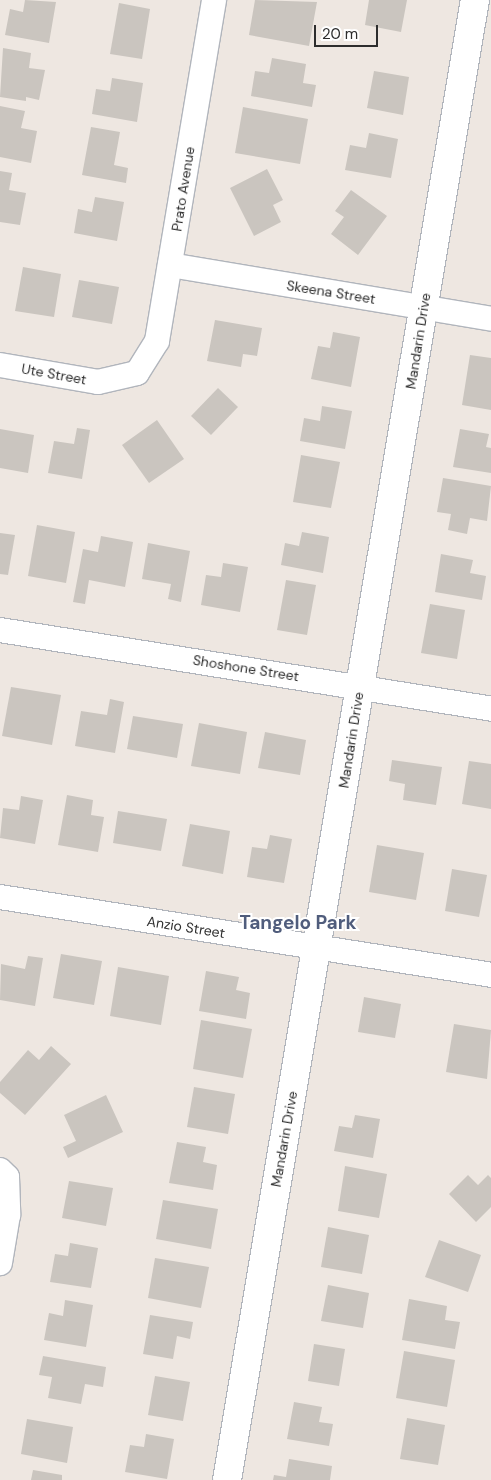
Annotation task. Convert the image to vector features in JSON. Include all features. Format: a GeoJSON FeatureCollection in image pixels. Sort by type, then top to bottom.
{"type":"FeatureCollection","features":[{"type":"Feature","properties":{"kind":"street","name":"Prato Avenue"},"geometry":{"type":"LineString","coordinates":[[138,373],[157,341],[214,0]]}},
{"type":"Feature","properties":{"kind":"street","name":"Mandarin Drive"},"geometry":{"type":"LineString","coordinates":[[227,1480],[475,0]]}},
{"type":"Feature","properties":{"kind":"street","name":"Skeena Street"},"geometry":{"type":"LineString","coordinates":[[170,265],[491,319]]}},
{"type":"Feature","properties":{"kind":"street","name":"Ute Street"},"geometry":{"type":"LineString","coordinates":[[0,365],[98,382],[138,373]]}},
{"type":"Feature","properties":{"kind":"street","name":"Shoshone Street"},"geometry":{"type":"LineString","coordinates":[[0,630],[360,686],[491,709]]}},
{"type":"Feature","properties":{"kind":"street","name":"Anzio Street"},"geometry":{"type":"LineString","coordinates":[[0,897],[491,976]]}},
{"type":"Feature","properties":{"kind":"street"},"geometry":{"type":"LineString","coordinates":[[0,1263],[8,1215],[3,1173]]}},
{"type":"Feature","properties":{"kind":"building"},"geometry":{"type":"Polygon","coordinates":[[[25,0],[56,2],[49,43],[5,35],[10,9],[23,12],[25,0]]]}},
{"type":"Feature","properties":{"kind":"building"},"geometry":{"type":"Polygon","coordinates":[[[255,0],[317,2],[309,46],[249,35],[255,0]]]}},
{"type":"Feature","properties":{"kind":"building"},"geometry":{"type":"Polygon","coordinates":[[[369,0],[407,0],[401,32],[365,25],[369,0]]]}},
{"type":"Feature","properties":{"kind":"building"},"geometry":{"type":"Polygon","coordinates":[[[119,3],[150,9],[142,59],[110,54],[119,3]]]}},
{"type":"Feature","properties":{"kind":"building"},"geometry":{"type":"Polygon","coordinates":[[[3,48],[31,53],[29,68],[45,70],[39,100],[26,97],[26,101],[0,97],[3,48]]]}},
{"type":"Feature","properties":{"kind":"building"},"geometry":{"type":"Polygon","coordinates":[[[272,58],[306,64],[303,83],[316,85],[312,107],[251,96],[255,71],[269,73],[272,58]]]}},
{"type":"Feature","properties":{"kind":"building"},"geometry":{"type":"Polygon","coordinates":[[[374,71],[409,77],[403,115],[367,108],[374,71]]]}},
{"type":"Feature","properties":{"kind":"building"},"geometry":{"type":"Polygon","coordinates":[[[112,78],[143,83],[137,122],[92,114],[96,89],[110,91],[112,78]]]}},
{"type":"Feature","properties":{"kind":"building"},"geometry":{"type":"Polygon","coordinates":[[[0,106],[25,111],[21,128],[37,131],[31,163],[0,157],[0,106]]]}},
{"type":"Feature","properties":{"kind":"building"},"geometry":{"type":"Polygon","coordinates":[[[243,107],[308,119],[300,164],[235,153],[243,107]]]}},
{"type":"Feature","properties":{"kind":"building"},"geometry":{"type":"Polygon","coordinates":[[[91,127],[120,132],[114,165],[128,168],[126,183],[82,175],[91,127]]]}},
{"type":"Feature","properties":{"kind":"building"},"geometry":{"type":"Polygon","coordinates":[[[369,133],[398,139],[391,178],[345,170],[350,145],[366,148],[369,133]]]}},
{"type":"Feature","properties":{"kind":"building"},"geometry":{"type":"Polygon","coordinates":[[[267,169],[283,200],[273,205],[281,222],[254,236],[230,188],[267,169]]]}},
{"type":"Feature","properties":{"kind":"building"},"geometry":{"type":"Polygon","coordinates":[[[0,171],[12,173],[9,190],[26,193],[20,225],[0,222],[0,171]]]}},
{"type":"Feature","properties":{"kind":"building"},"geometry":{"type":"Polygon","coordinates":[[[351,190],[387,216],[358,255],[331,234],[344,217],[335,211],[351,190]]]}},
{"type":"Feature","properties":{"kind":"building"},"geometry":{"type":"Polygon","coordinates":[[[95,197],[124,202],[117,241],[74,233],[78,209],[92,212],[95,197]]]}},
{"type":"Feature","properties":{"kind":"building"},"geometry":{"type":"Polygon","coordinates":[[[23,267],[61,274],[54,317],[15,311],[23,267]]]}},
{"type":"Feature","properties":{"kind":"building"},"geometry":{"type":"Polygon","coordinates":[[[79,280],[119,287],[112,324],[72,317],[79,280]]]}},
{"type":"Feature","properties":{"kind":"building"},"geometry":{"type":"Polygon","coordinates":[[[215,320],[262,328],[257,356],[243,354],[241,367],[207,361],[215,320]]]}},
{"type":"Feature","properties":{"kind":"building"},"geometry":{"type":"Polygon","coordinates":[[[333,332],[360,337],[351,387],[311,379],[318,346],[330,348],[333,332]]]}},
{"type":"Feature","properties":{"kind":"building"},"geometry":{"type":"Polygon","coordinates":[[[470,355],[491,358],[491,410],[462,405],[470,355]]]}},
{"type":"Feature","properties":{"kind":"building"},"geometry":{"type":"Polygon","coordinates":[[[218,388],[238,407],[211,435],[191,416],[218,388]]]}},
{"type":"Feature","properties":{"kind":"building"},"geometry":{"type":"Polygon","coordinates":[[[322,406],[352,411],[345,449],[300,441],[304,418],[320,421],[322,406]]]}},
{"type":"Feature","properties":{"kind":"building"},"geometry":{"type":"Polygon","coordinates":[[[157,420],[184,459],[149,483],[122,445],[157,420]]]}},
{"type":"Feature","properties":{"kind":"building"},"geometry":{"type":"Polygon","coordinates":[[[77,428],[90,430],[82,479],[48,473],[54,441],[74,444],[77,428]]]}},
{"type":"Feature","properties":{"kind":"building"},"geometry":{"type":"Polygon","coordinates":[[[0,429],[34,435],[28,473],[0,468],[0,429]]]}},
{"type":"Feature","properties":{"kind":"building"},"geometry":{"type":"Polygon","coordinates":[[[460,429],[489,434],[486,447],[491,448],[491,473],[453,467],[460,429]]]}},
{"type":"Feature","properties":{"kind":"building"},"geometry":{"type":"Polygon","coordinates":[[[301,455],[340,462],[331,508],[293,502],[301,455]]]}},
{"type":"Feature","properties":{"kind":"building"},"geometry":{"type":"Polygon","coordinates":[[[443,478],[491,486],[487,521],[470,518],[467,534],[448,530],[451,514],[437,512],[443,478]]]}},
{"type":"Feature","properties":{"kind":"building"},"geometry":{"type":"Polygon","coordinates":[[[37,525],[75,532],[66,583],[28,576],[37,525]]]}},
{"type":"Feature","properties":{"kind":"building"},"geometry":{"type":"Polygon","coordinates":[[[302,532],[329,537],[323,573],[281,565],[285,543],[299,546],[302,532]]]}},
{"type":"Feature","properties":{"kind":"building"},"geometry":{"type":"Polygon","coordinates":[[[0,533],[15,535],[8,575],[0,574],[0,533]]]}},
{"type":"Feature","properties":{"kind":"building"},"geometry":{"type":"Polygon","coordinates":[[[101,536],[133,542],[125,587],[89,580],[85,604],[73,602],[83,549],[98,552],[101,536]]]}},
{"type":"Feature","properties":{"kind":"building"},"geometry":{"type":"Polygon","coordinates":[[[148,543],[190,551],[181,602],[168,599],[171,584],[142,579],[148,543]]]}},
{"type":"Feature","properties":{"kind":"building"},"geometry":{"type":"Polygon","coordinates":[[[441,554],[473,560],[470,573],[486,576],[482,600],[435,592],[441,554]]]}},
{"type":"Feature","properties":{"kind":"building"},"geometry":{"type":"Polygon","coordinates":[[[223,563],[248,567],[240,612],[201,605],[206,575],[221,577],[223,563]]]}},
{"type":"Feature","properties":{"kind":"building"},"geometry":{"type":"Polygon","coordinates":[[[286,580],[316,585],[307,635],[277,630],[286,580]]]}},
{"type":"Feature","properties":{"kind":"building"},"geometry":{"type":"Polygon","coordinates":[[[430,604],[465,610],[457,659],[421,653],[430,604]]]}},
{"type":"Feature","properties":{"kind":"building"},"geometry":{"type":"Polygon","coordinates":[[[11,687],[61,695],[52,745],[2,736],[11,687]]]}},
{"type":"Feature","properties":{"kind":"building"},"geometry":{"type":"Polygon","coordinates":[[[110,699],[124,702],[115,753],[75,746],[81,711],[107,715],[110,699]]]}},
{"type":"Feature","properties":{"kind":"building"},"geometry":{"type":"Polygon","coordinates":[[[133,716],[183,724],[177,758],[127,749],[133,716]]]}},
{"type":"Feature","properties":{"kind":"building"},"geometry":{"type":"Polygon","coordinates":[[[199,723],[247,732],[240,774],[191,766],[199,723]]]}},
{"type":"Feature","properties":{"kind":"building"},"geometry":{"type":"Polygon","coordinates":[[[265,732],[306,740],[300,775],[258,768],[265,732]]]}},
{"type":"Feature","properties":{"kind":"building"},"geometry":{"type":"Polygon","coordinates":[[[392,760],[442,767],[436,805],[403,800],[405,784],[389,781],[392,760]]]}},
{"type":"Feature","properties":{"kind":"building"},"geometry":{"type":"Polygon","coordinates":[[[469,761],[491,764],[491,809],[462,804],[469,761]]]}},
{"type":"Feature","properties":{"kind":"building"},"geometry":{"type":"Polygon","coordinates":[[[67,795],[93,800],[91,815],[104,817],[98,852],[58,845],[67,795]]]}},
{"type":"Feature","properties":{"kind":"building"},"geometry":{"type":"Polygon","coordinates":[[[21,796],[43,800],[35,844],[0,838],[3,808],[19,810],[21,796]]]}},
{"type":"Feature","properties":{"kind":"building"},"geometry":{"type":"Polygon","coordinates":[[[118,811],[167,819],[161,851],[113,843],[118,811]]]}},
{"type":"Feature","properties":{"kind":"building"},"geometry":{"type":"Polygon","coordinates":[[[190,824],[230,831],[223,874],[182,866],[190,824]]]}},
{"type":"Feature","properties":{"kind":"building"},"geometry":{"type":"Polygon","coordinates":[[[270,835],[292,839],[284,883],[247,877],[252,847],[267,849],[270,835]]]}},
{"type":"Feature","properties":{"kind":"building"},"geometry":{"type":"Polygon","coordinates":[[[377,845],[424,853],[416,900],[369,892],[377,845]]]}},
{"type":"Feature","properties":{"kind":"building"},"geometry":{"type":"Polygon","coordinates":[[[452,869],[487,875],[479,917],[445,911],[452,869]]]}},
{"type":"Feature","properties":{"kind":"building"},"geometry":{"type":"Polygon","coordinates":[[[61,954],[102,961],[94,1005],[53,998],[61,954]]]}},
{"type":"Feature","properties":{"kind":"building"},"geometry":{"type":"Polygon","coordinates":[[[28,956],[43,958],[35,1006],[0,1000],[1,964],[25,969],[28,956]]]}},
{"type":"Feature","properties":{"kind":"building"},"geometry":{"type":"Polygon","coordinates":[[[118,967],[169,976],[161,1025],[110,1016],[118,967]]]}},
{"type":"Feature","properties":{"kind":"building"},"geometry":{"type":"Polygon","coordinates":[[[206,971],[239,977],[236,990],[250,993],[246,1019],[199,1011],[206,971]]]}},
{"type":"Feature","properties":{"kind":"building"},"geometry":{"type":"Polygon","coordinates":[[[364,997],[401,1004],[395,1038],[358,1032],[364,997]]]}},
{"type":"Feature","properties":{"kind":"building"},"geometry":{"type":"Polygon","coordinates":[[[201,1020],[252,1029],[243,1078],[193,1069],[201,1020]]]}},
{"type":"Feature","properties":{"kind":"building"},"geometry":{"type":"Polygon","coordinates":[[[454,1024],[491,1030],[487,1079],[446,1072],[454,1024]]]}},
{"type":"Feature","properties":{"kind":"building"},"geometry":{"type":"Polygon","coordinates":[[[51,1046],[71,1064],[25,1115],[0,1093],[0,1082],[28,1050],[39,1060],[51,1046]]]}},
{"type":"Feature","properties":{"kind":"building"},"geometry":{"type":"Polygon","coordinates":[[[194,1087],[235,1094],[228,1134],[187,1127],[194,1087]]]}},
{"type":"Feature","properties":{"kind":"building"},"geometry":{"type":"Polygon","coordinates":[[[106,1095],[123,1132],[68,1158],[63,1147],[76,1141],[64,1115],[106,1095]]]}},
{"type":"Feature","properties":{"kind":"building"},"geometry":{"type":"Polygon","coordinates":[[[355,1115],[380,1119],[373,1158],[334,1151],[339,1126],[352,1128],[355,1115]]]}},
{"type":"Feature","properties":{"kind":"building"},"geometry":{"type":"Polygon","coordinates":[[[177,1142],[206,1147],[203,1162],[217,1165],[213,1190],[169,1183],[177,1142]]]}},
{"type":"Feature","properties":{"kind":"building"},"geometry":{"type":"Polygon","coordinates":[[[345,1166],[387,1174],[379,1218],[338,1211],[345,1166]]]}},
{"type":"Feature","properties":{"kind":"building"},"geometry":{"type":"Polygon","coordinates":[[[468,1175],[478,1185],[488,1175],[491,1178],[491,1207],[476,1222],[449,1194],[468,1175]]]}},
{"type":"Feature","properties":{"kind":"building"},"geometry":{"type":"Polygon","coordinates":[[[69,1181],[113,1188],[106,1226],[62,1218],[69,1181]]]}},
{"type":"Feature","properties":{"kind":"building"},"geometry":{"type":"Polygon","coordinates":[[[163,1200],[218,1209],[211,1249],[156,1239],[163,1200]]]}},
{"type":"Feature","properties":{"kind":"building"},"geometry":{"type":"Polygon","coordinates":[[[328,1227],[369,1235],[362,1274],[321,1267],[328,1227]]]}},
{"type":"Feature","properties":{"kind":"building"},"geometry":{"type":"Polygon","coordinates":[[[439,1240],[481,1255],[468,1292],[425,1277],[439,1240]]]}},
{"type":"Feature","properties":{"kind":"building"},"geometry":{"type":"Polygon","coordinates":[[[70,1243],[98,1248],[91,1288],[50,1282],[55,1254],[68,1256],[70,1243]]]}},
{"type":"Feature","properties":{"kind":"building"},"geometry":{"type":"Polygon","coordinates":[[[155,1258],[209,1267],[201,1308],[148,1298],[155,1258]]]}},
{"type":"Feature","properties":{"kind":"building"},"geometry":{"type":"Polygon","coordinates":[[[328,1285],[369,1293],[363,1328],[321,1321],[328,1285]]]}},
{"type":"Feature","properties":{"kind":"building"},"geometry":{"type":"Polygon","coordinates":[[[409,1299],[447,1306],[445,1320],[460,1322],[455,1349],[402,1340],[409,1299]]]}},
{"type":"Feature","properties":{"kind":"building"},"geometry":{"type":"Polygon","coordinates":[[[65,1300],[93,1305],[86,1347],[44,1340],[49,1313],[63,1316],[65,1300]]]}},
{"type":"Feature","properties":{"kind":"building"},"geometry":{"type":"Polygon","coordinates":[[[150,1315],[193,1322],[190,1339],[177,1336],[173,1359],[143,1354],[150,1315]]]}},
{"type":"Feature","properties":{"kind":"building"},"geometry":{"type":"Polygon","coordinates":[[[314,1344],[345,1349],[339,1386],[308,1381],[314,1344]]]}},
{"type":"Feature","properties":{"kind":"building"},"geometry":{"type":"Polygon","coordinates":[[[404,1351],[455,1360],[447,1407],[396,1398],[404,1351]]]}},
{"type":"Feature","properties":{"kind":"building"},"geometry":{"type":"Polygon","coordinates":[[[43,1356],[106,1367],[103,1387],[85,1384],[81,1404],[48,1398],[52,1377],[39,1375],[43,1356]]]}},
{"type":"Feature","properties":{"kind":"building"},"geometry":{"type":"Polygon","coordinates":[[[155,1376],[190,1382],[183,1421],[148,1415],[155,1376]]]}},
{"type":"Feature","properties":{"kind":"building"},"geometry":{"type":"Polygon","coordinates":[[[294,1402],[322,1407],[319,1422],[333,1424],[329,1446],[287,1439],[294,1402]]]}},
{"type":"Feature","properties":{"kind":"building"},"geometry":{"type":"Polygon","coordinates":[[[407,1418],[445,1425],[438,1465],[400,1459],[407,1418]]]}},
{"type":"Feature","properties":{"kind":"building"},"geometry":{"type":"Polygon","coordinates":[[[27,1419],[73,1427],[67,1463],[21,1454],[27,1419]]]}},
{"type":"Feature","properties":{"kind":"building"},"geometry":{"type":"Polygon","coordinates":[[[146,1434],[174,1439],[167,1479],[125,1472],[130,1445],[144,1447],[146,1434]]]}},
{"type":"Feature","properties":{"kind":"building"},"geometry":{"type":"Polygon","coordinates":[[[289,1459],[332,1466],[330,1480],[273,1480],[274,1475],[286,1477],[289,1459]]]}},
{"type":"Feature","properties":{"kind":"building"},"geometry":{"type":"Polygon","coordinates":[[[33,1470],[62,1475],[62,1480],[31,1480],[33,1470]]]}},
{"type":"Feature","properties":{"kind":"district","name":"Tangelo Park"},"geometry":{"type":"Point","coordinates":[298,923]}}]}
